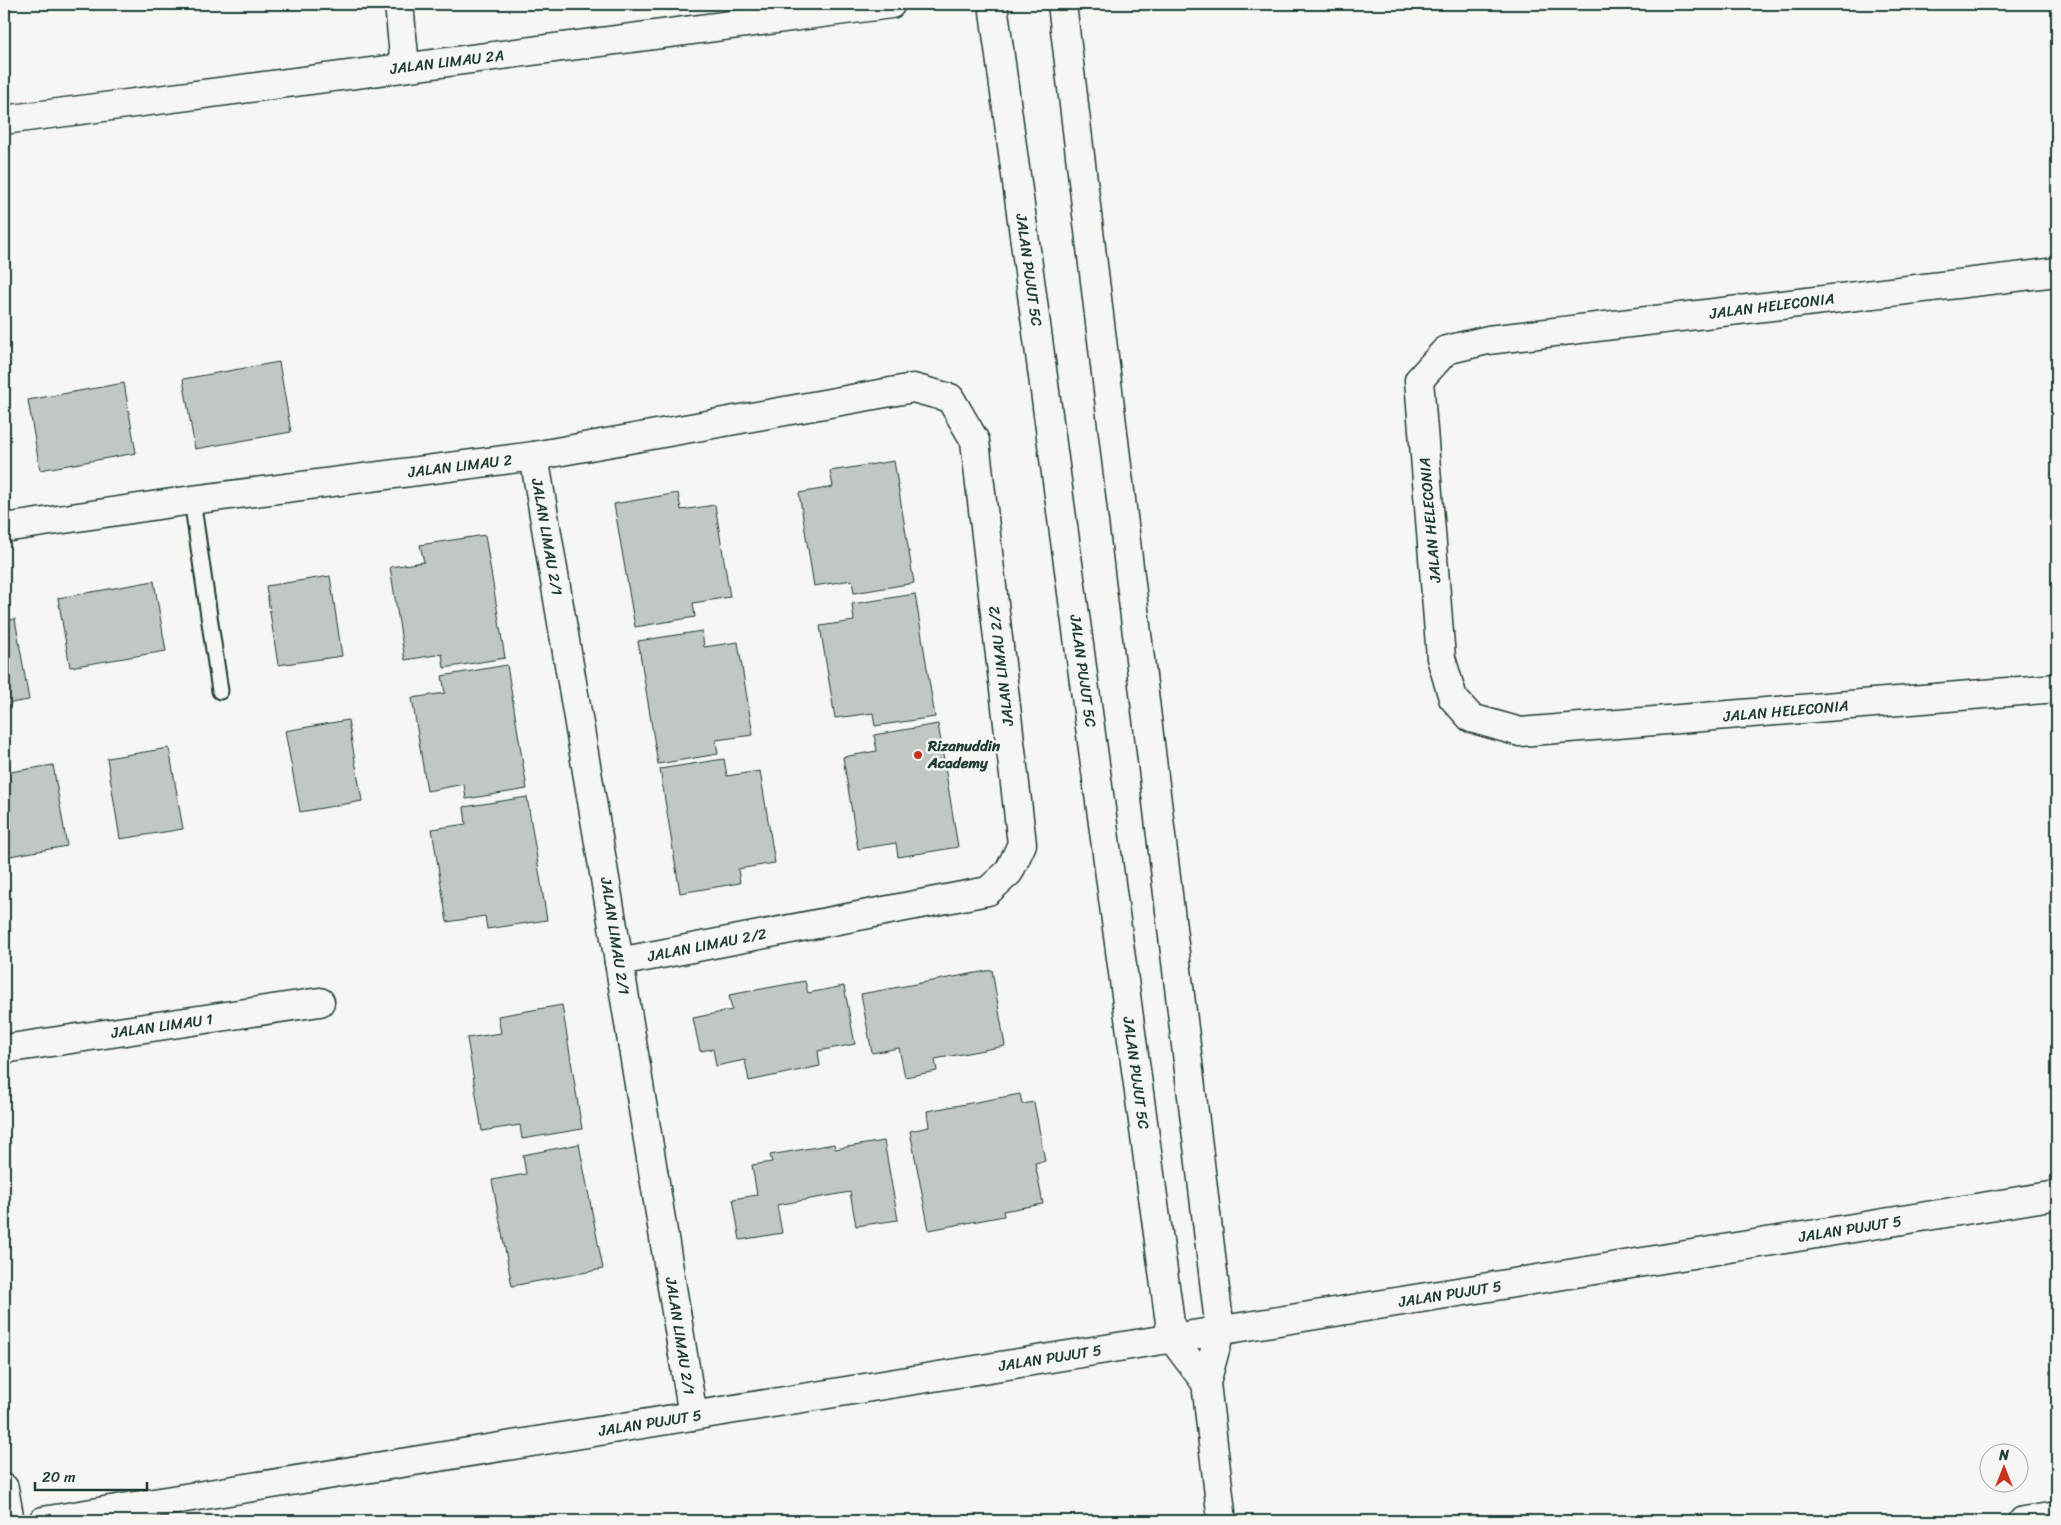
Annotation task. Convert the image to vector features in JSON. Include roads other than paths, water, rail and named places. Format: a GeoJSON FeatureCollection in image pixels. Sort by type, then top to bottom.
{"type":"FeatureCollection","features":[{"type":"Feature","properties":{"kind":"street"},"geometry":{"type":"LineString","coordinates":[[399,4],[405,67]]}},
{"type":"Feature","properties":{"kind":"street","name":"JALAN LIMAU 2A"},"geometry":{"type":"LineString","coordinates":[[4,120],[891,4]]}},
{"type":"Feature","properties":{"kind":"street","name":"JALAN PUJUT 5C"},"geometry":{"type":"LineString","coordinates":[[993,4],[1172,1338]]}},
{"type":"Feature","properties":{"kind":"street"},"geometry":{"type":"LineString","coordinates":[[1062,4],[1220,1331],[1206,1383],[1222,1521]]}},
{"type":"Feature","properties":{"kind":"street","name":"JALAN HELECONIA"},"geometry":{"type":"LineString","coordinates":[[2057,272],[1488,340],[1446,350],[1419,380],[1442,658],[1453,698],[1471,718],[1520,732],[2057,688]]}},
{"type":"Feature","properties":{"kind":"street","name":"JALAN LIMAU 2"},"geometry":{"type":"LineString","coordinates":[[4,528],[192,500],[534,456],[913,388]]}},
{"type":"Feature","properties":{"kind":"street","name":"JALAN LIMAU 2/2"},"geometry":{"type":"LineString","coordinates":[[619,962],[988,892],[1009,872],[1022,844],[975,441],[950,398],[913,388]]}},
{"type":"Feature","properties":{"kind":"street","name":"JALAN LIMAU 2/1"},"geometry":{"type":"LineString","coordinates":[[534,456],[693,1416]]}},
{"type":"Feature","properties":{"kind":"street","name":"JALAN LIMAU 1"},"geometry":{"type":"LineString","coordinates":[[4,1049],[320,1002]]}},
{"type":"Feature","properties":{"kind":"street","name":"JALAN PUJUT 5"},"geometry":{"type":"LineString","coordinates":[[43,1521],[2057,1195]]}},
{"type":"Feature","properties":{"kind":"street"},"geometry":{"type":"LineString","coordinates":[[1172,1338],[1206,1383]]}},
{"type":"Feature","properties":{"kind":"street"},"geometry":{"type":"LineString","coordinates":[[4,1488],[10,1521]]}},
{"type":"Feature","properties":{"kind":"street"},"geometry":{"type":"LineString","coordinates":[[2023,1521],[2057,1516]]}},
{"type":"Feature","properties":{"kind":"lane"},"geometry":{"type":"LineString","coordinates":[[192,500],[220,691]]}},
{"type":"Feature","properties":{"kind":"place","name":"Rizanuddin Academy"},"geometry":{"type":"Point","coordinates":[918,755]}}]}
